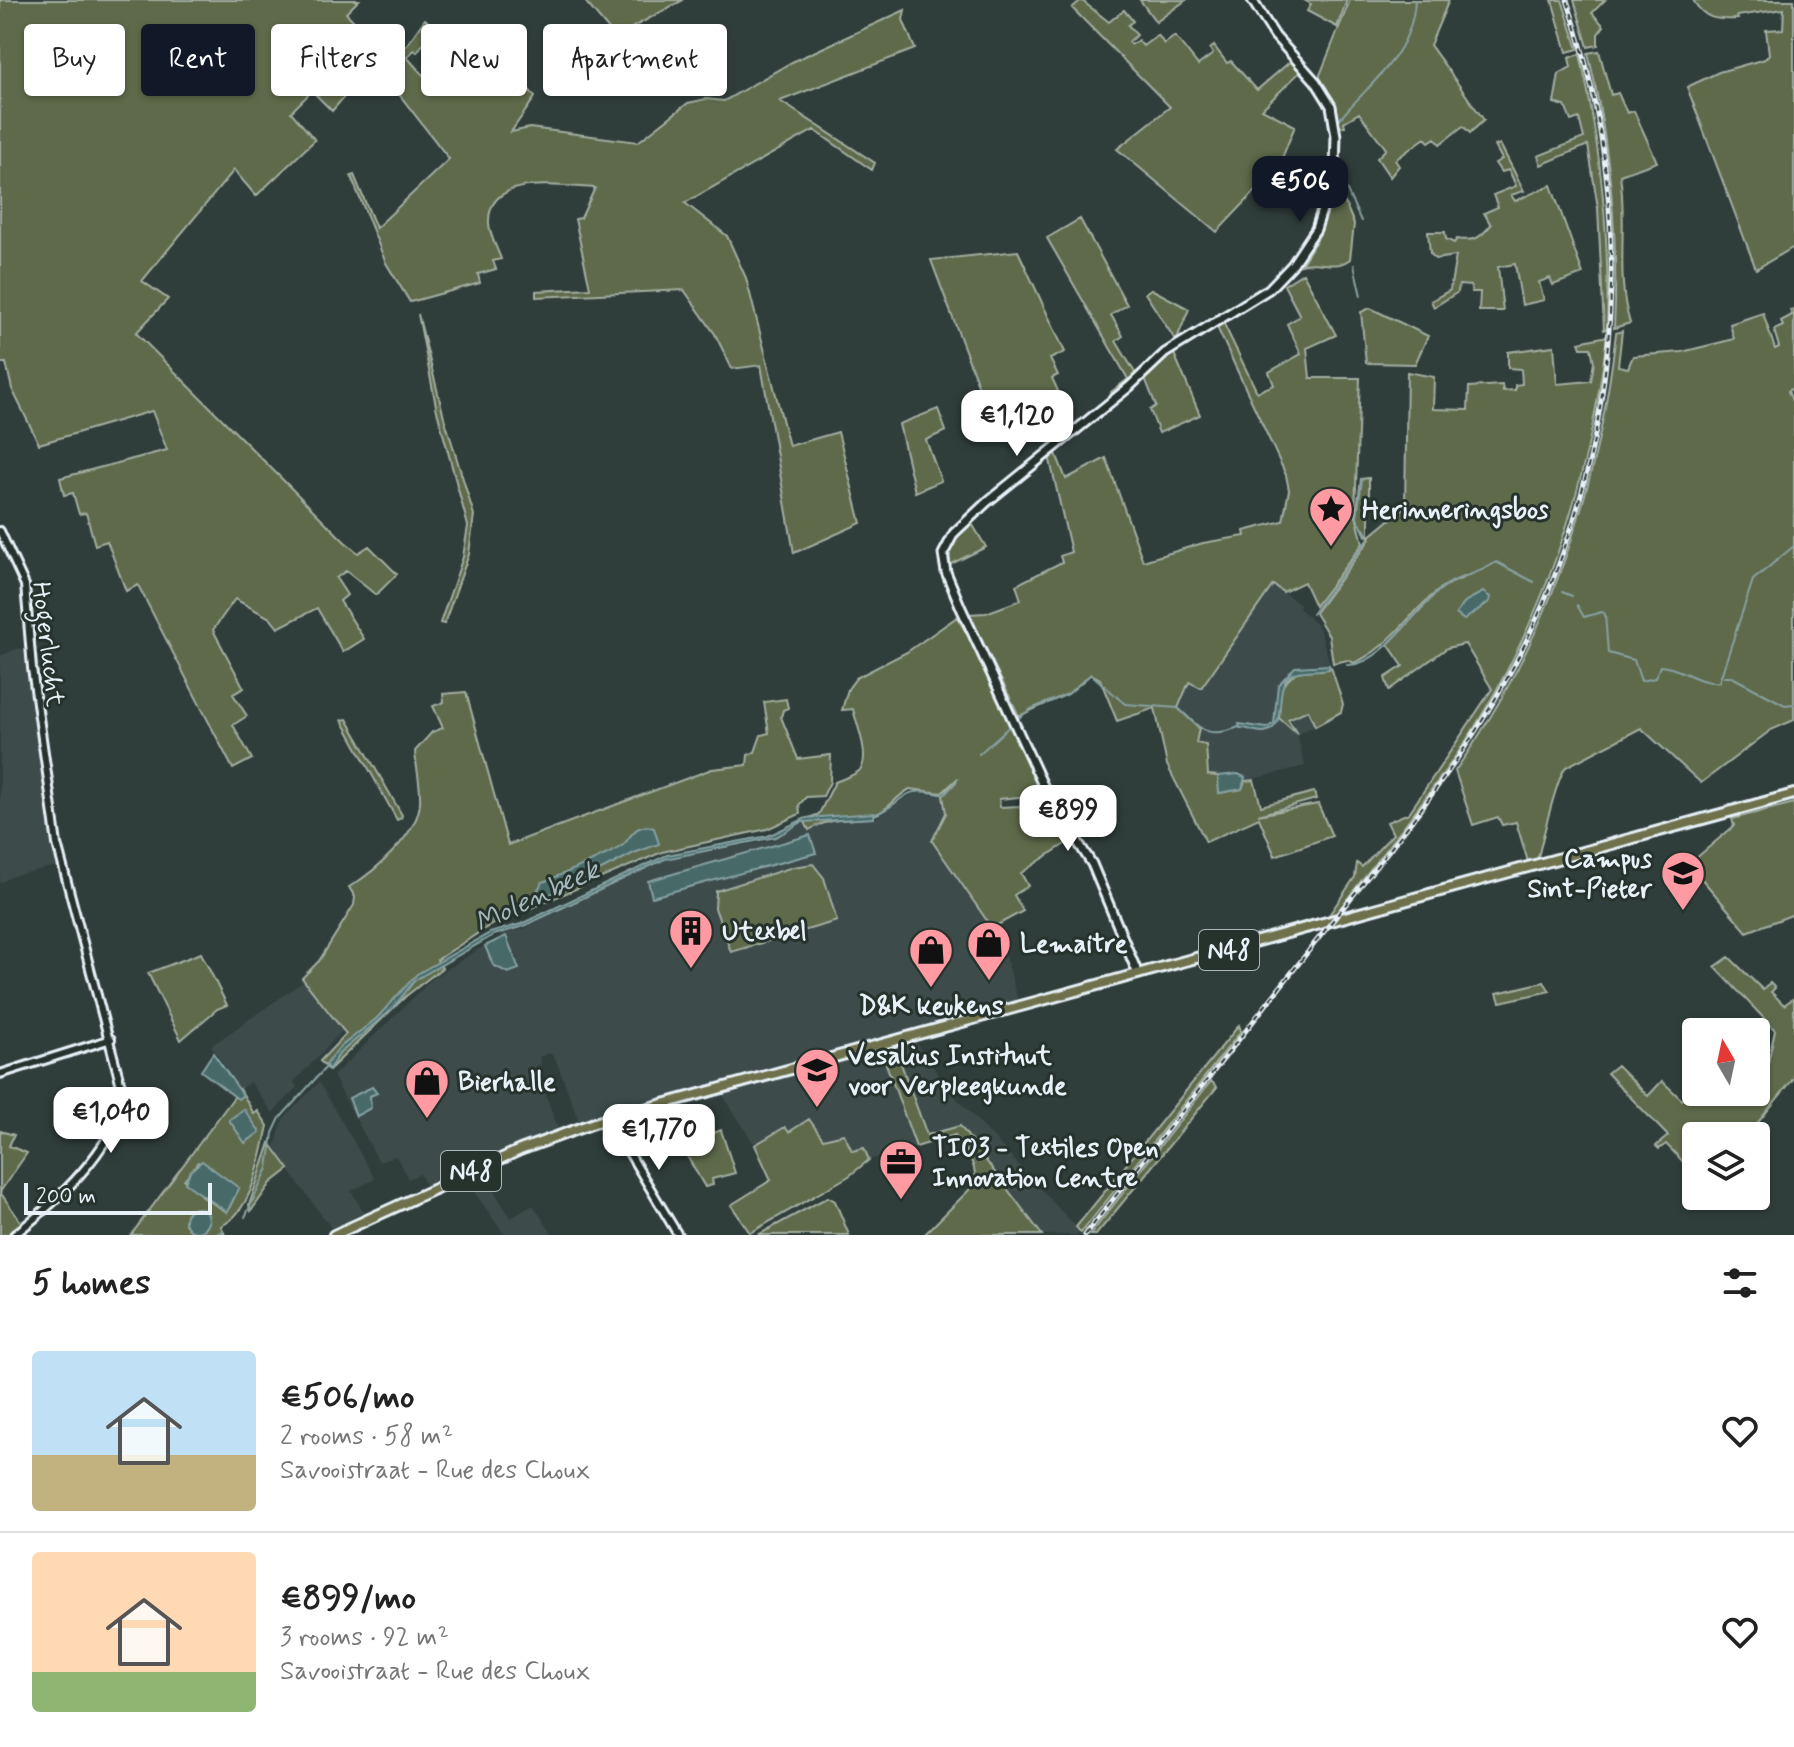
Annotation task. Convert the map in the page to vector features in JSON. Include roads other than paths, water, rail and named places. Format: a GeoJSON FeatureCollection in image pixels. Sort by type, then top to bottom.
{"type":"FeatureCollection","features":[{"type":"Feature","properties":{"kind":"main road"},"geometry":{"type":"LineString","coordinates":[[1138,974],[1104,887],[1047,794],[946,572],[943,554],[948,541],[987,502],[1129,387],[1179,342],[1269,289],[1306,245],[1324,207],[1336,150],[1331,106],[1316,82],[1270,29],[1252,0]]}},
{"type":"Feature","properties":{"kind":"main road","name":"N48"},"geometry":{"type":"LineString","coordinates":[[334,1235],[535,1143],[613,1118],[1794,794]]}},
{"type":"Feature","properties":{"kind":"street","name":"Hogerlucht"},"geometry":{"type":"LineString","coordinates":[[0,531],[25,585],[41,735],[62,861],[111,1039],[122,1084],[123,1103],[78,1179],[53,1205],[14,1235]]}},
{"type":"Feature","properties":{"kind":"street"},"geometry":{"type":"LineString","coordinates":[[0,1074],[111,1039]]}},
{"type":"Feature","properties":{"kind":"street"},"geometry":{"type":"LineString","coordinates":[[613,1118],[616,1131],[678,1235]]}},
{"type":"Feature","properties":{"kind":"water"},"geometry":{"type":"Polygon","coordinates":[[[1483,592],[1490,597],[1489,602],[1464,620],[1456,614],[1466,601],[1483,592]]]}},
{"type":"Feature","properties":{"kind":"water"},"geometry":{"type":"Polygon","coordinates":[[[1329,665],[1329,669],[1289,676],[1281,693],[1277,722],[1273,728],[1261,732],[1240,728],[1239,724],[1267,728],[1274,723],[1278,685],[1295,667],[1329,665]]]}},
{"type":"Feature","properties":{"kind":"water"},"geometry":{"type":"Polygon","coordinates":[[[1238,774],[1245,777],[1242,789],[1219,793],[1218,776],[1238,774]]]}},
{"type":"Feature","properties":{"kind":"water"},"geometry":{"type":"Polygon","coordinates":[[[874,813],[874,818],[802,822],[776,837],[665,859],[524,926],[494,935],[415,980],[392,1009],[340,1053],[329,1069],[325,1066],[339,1048],[377,1018],[417,974],[490,933],[521,924],[667,855],[768,836],[806,818],[874,813]]]}},
{"type":"Feature","properties":{"kind":"water"},"geometry":{"type":"Polygon","coordinates":[[[647,826],[654,828],[659,844],[634,853],[507,917],[489,922],[488,917],[532,901],[542,882],[618,848],[635,831],[647,826]]]}},
{"type":"Feature","properties":{"kind":"water"},"geometry":{"type":"Polygon","coordinates":[[[810,835],[816,853],[652,897],[648,881],[810,835]]]}},
{"type":"Feature","properties":{"kind":"water"},"geometry":{"type":"Polygon","coordinates":[[[506,936],[519,969],[508,973],[493,965],[485,946],[506,936]]]}},
{"type":"Feature","properties":{"kind":"water"},"geometry":{"type":"Polygon","coordinates":[[[213,1053],[243,1095],[238,1099],[201,1071],[213,1053]]]}},
{"type":"Feature","properties":{"kind":"water"},"geometry":{"type":"Polygon","coordinates":[[[372,1087],[377,1093],[370,1096],[371,1108],[356,1116],[349,1098],[372,1087]]]}},
{"type":"Feature","properties":{"kind":"water"},"geometry":{"type":"Polygon","coordinates":[[[244,1109],[260,1132],[245,1143],[229,1120],[244,1109]]]}},
{"type":"Feature","properties":{"kind":"water"},"geometry":{"type":"Polygon","coordinates":[[[202,1161],[239,1188],[227,1212],[185,1183],[190,1171],[202,1161]]]}},
{"type":"Feature","properties":{"kind":"water"},"geometry":{"type":"Polygon","coordinates":[[[197,1208],[206,1211],[209,1220],[206,1229],[197,1232],[188,1229],[185,1220],[188,1211],[197,1208]]]}},
{"type":"Feature","properties":{"kind":"waterway"},"geometry":{"type":"LineString","coordinates":[[1361,221],[1340,176],[1338,121],[1398,53],[1412,20],[1415,0]]}},
{"type":"Feature","properties":{"kind":"waterway"},"geometry":{"type":"LineString","coordinates":[[1354,265],[1361,296]]}},
{"type":"Feature","properties":{"kind":"waterway"},"geometry":{"type":"LineString","coordinates":[[1362,479],[1357,517],[1366,536]]}},
{"type":"Feature","properties":{"kind":"waterway"},"geometry":{"type":"LineString","coordinates":[[1312,614],[1368,539]]}},
{"type":"Feature","properties":{"kind":"waterway","name":"Molenbeek"},"geometry":{"type":"LineString","coordinates":[[1577,605],[1584,617],[1602,612],[1605,614],[1608,653],[1634,660],[1641,681],[1655,678],[1660,666],[1705,681],[1719,682],[1753,580],[1794,546]]}},
{"type":"Feature","properties":{"kind":"waterway","name":"Molenbeek"},"geometry":{"type":"LineString","coordinates":[[1347,665],[1361,663],[1374,656],[1447,584],[1496,562],[1534,582]]}},
{"type":"Feature","properties":{"kind":"waterway","name":"Molenbeek"},"geometry":{"type":"LineString","coordinates":[[1562,592],[1572,596]]}},
{"type":"Feature","properties":{"kind":"waterway","name":"Molenbeek"},"geometry":{"type":"LineString","coordinates":[[1016,720],[1031,709],[1068,694],[1091,674],[1125,704],[1178,708],[1198,726],[1211,732],[1239,727]]}},
{"type":"Feature","properties":{"kind":"waterway"},"geometry":{"type":"LineString","coordinates":[[1724,677],[1732,677],[1785,705],[1794,704]]}},
{"type":"Feature","properties":{"kind":"waterway","name":"Molenbeek"},"geometry":{"type":"LineString","coordinates":[[979,754],[1012,724]]}},
{"type":"Feature","properties":{"kind":"waterway","name":"Molenbeek"},"geometry":{"type":"LineString","coordinates":[[873,815],[910,793],[944,795],[957,781]]}},
{"type":"Feature","properties":{"kind":"waterway","name":"Molenbeek"},"geometry":{"type":"LineString","coordinates":[[245,1217],[268,1168],[273,1133],[280,1118],[327,1066]]}},
{"type":"Feature","properties":{"kind":"waterway","name":"Molenbeek"},"geometry":{"type":"LineString","coordinates":[[215,1235],[223,1231]]}},
{"type":"Feature","properties":{"kind":"railway"},"geometry":{"type":"LineString","coordinates":[[1085,1235],[1401,835],[1468,743],[1532,630],[1566,544],[1591,455],[1606,364],[1611,273],[1607,181],[1592,89],[1567,0]]}},
{"type":"Feature","properties":{"kind":"place","name":"Herinneringsbos"},"geometry":{"type":"Point","coordinates":[1331,548]}},
{"type":"Feature","properties":{"kind":"place","name":"Campus Sint-Pieter"},"geometry":{"type":"Point","coordinates":[1683,912]}},
{"type":"Feature","properties":{"kind":"place","name":"Utexbel"},"geometry":{"type":"Point","coordinates":[691,970]}},
{"type":"Feature","properties":{"kind":"place","name":"Lemaitre"},"geometry":{"type":"Point","coordinates":[989,982]}},
{"type":"Feature","properties":{"kind":"place","name":"D&K keukens"},"geometry":{"type":"Point","coordinates":[931,989]}},
{"type":"Feature","properties":{"kind":"place","name":"Vesalius Instituut voor Verpleegkunde"},"geometry":{"type":"Point","coordinates":[817,1109]}},
{"type":"Feature","properties":{"kind":"place","name":"Bierhalle"},"geometry":{"type":"Point","coordinates":[427,1120]}},
{"type":"Feature","properties":{"kind":"place","name":"TIO3 - Textiles Open Innovation Centre"},"geometry":{"type":"Point","coordinates":[901,1201]}}]}
